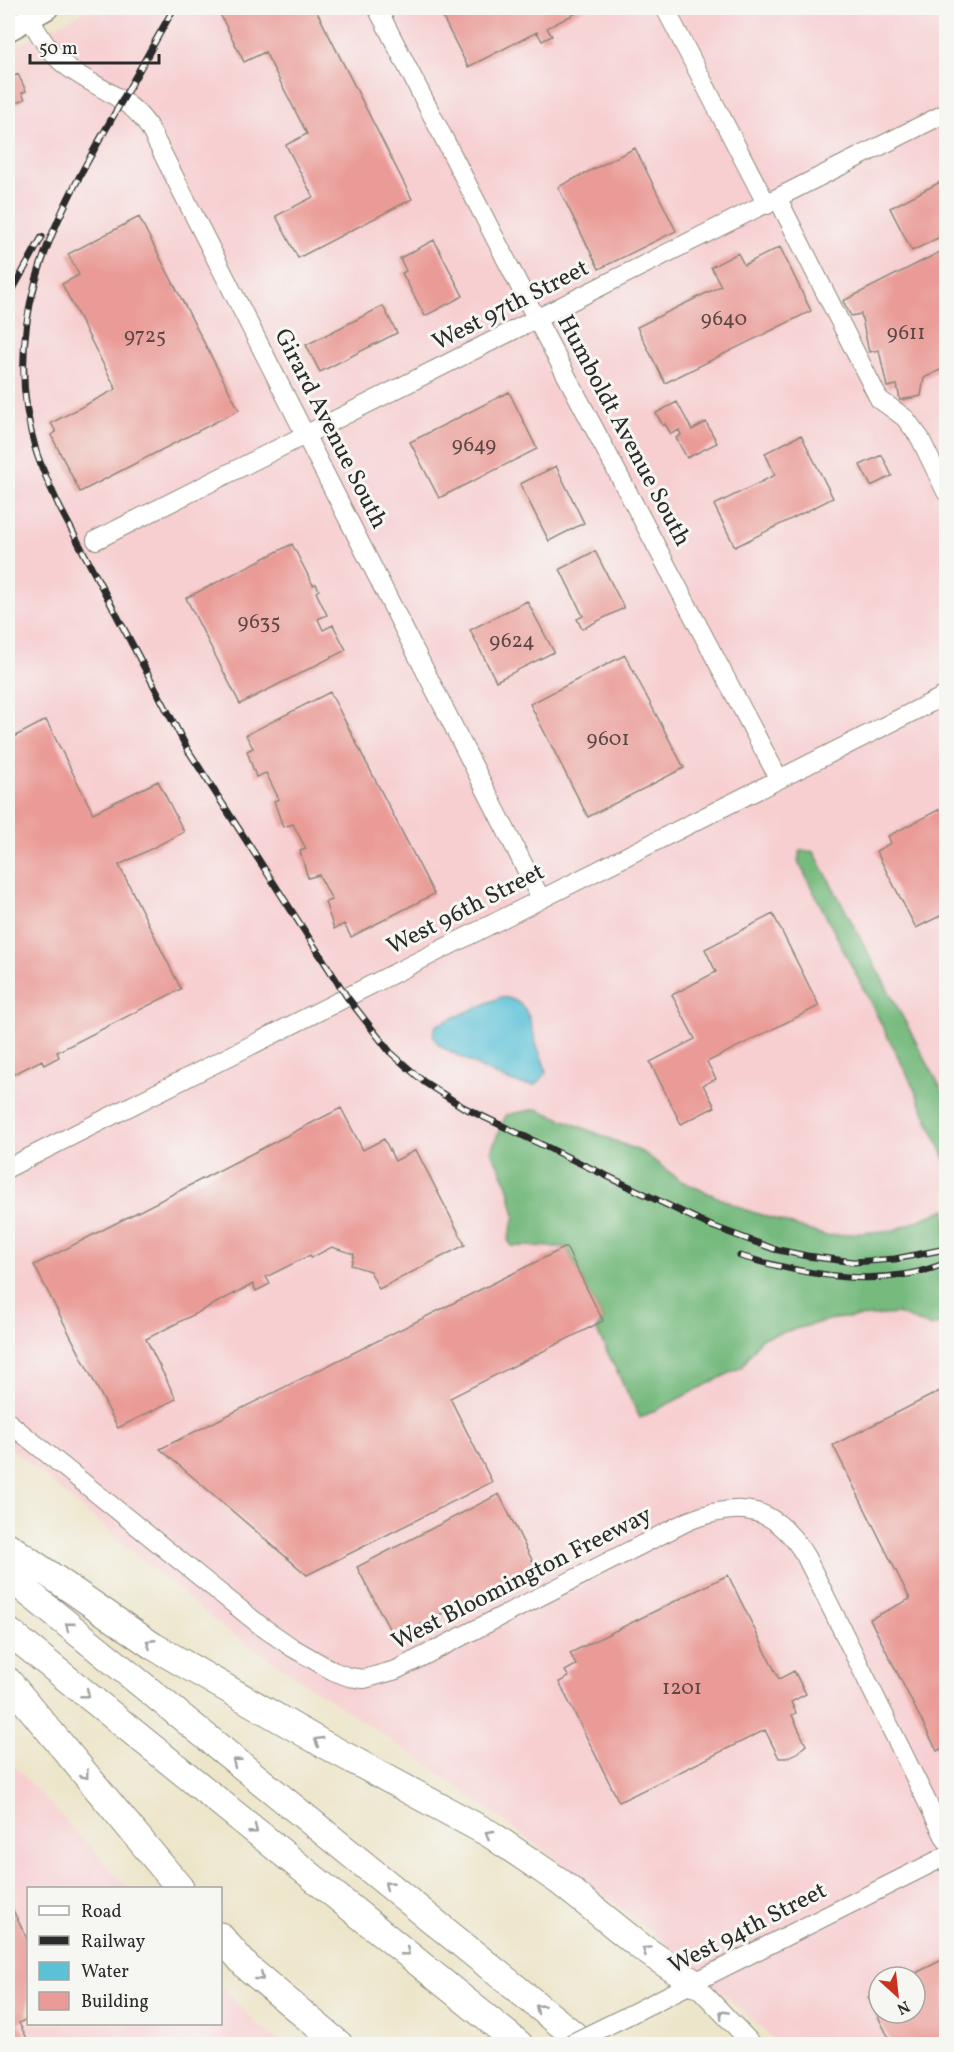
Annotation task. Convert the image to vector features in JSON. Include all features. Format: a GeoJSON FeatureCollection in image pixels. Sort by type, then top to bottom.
{"type":"FeatureCollection","features":[{"type":"Feature","properties":{"kind":"highway"},"geometry":{"type":"LineString","coordinates":[[8,1546],[153,1646],[325,1745],[490,1834],[559,1881],[641,1947],[694,1983]]}},
{"type":"Feature","properties":{"kind":"highway"},"geometry":{"type":"LineString","coordinates":[[8,1576],[585,2044]]}},
{"type":"Feature","properties":{"kind":"highway"},"geometry":{"type":"LineString","coordinates":[[8,1631],[519,2044]]}},
{"type":"Feature","properties":{"kind":"highway"},"geometry":{"type":"LineString","coordinates":[[8,1682],[179,1887]]}},
{"type":"Feature","properties":{"kind":"highway"},"geometry":{"type":"LineString","coordinates":[[222,1937],[247,1966],[339,2044]]}},
{"type":"Feature","properties":{"kind":"main road"},"geometry":{"type":"LineString","coordinates":[[8,30],[38,13]]}},
{"type":"Feature","properties":{"kind":"street"},"geometry":{"type":"LineString","coordinates":[[38,13],[52,8]]}},
{"type":"Feature","properties":{"kind":"street","name":"Humboldt Avenue South"},"geometry":{"type":"LineString","coordinates":[[377,8],[537,320],[779,779]]}},
{"type":"Feature","properties":{"kind":"street"},"geometry":{"type":"LineString","coordinates":[[665,8],[879,399],[905,418],[920,438],[946,492]]}},
{"type":"Feature","properties":{"kind":"street","name":"Girard Avenue South"},"geometry":{"type":"LineString","coordinates":[[38,13],[43,42],[61,62],[123,99],[146,123],[541,899]]}},
{"type":"Feature","properties":{"kind":"street","name":"West 97th Street"},"geometry":{"type":"LineString","coordinates":[[96,540],[773,202],[946,113]]}},
{"type":"Feature","properties":{"kind":"street","name":"West 96th Street"},"geometry":{"type":"LineString","coordinates":[[8,1168],[946,694]]}},
{"type":"Feature","properties":{"kind":"street","name":"West Bloomington Freeway"},"geometry":{"type":"LineString","coordinates":[[8,1422],[261,1626],[320,1664],[349,1677],[364,1679],[396,1670],[688,1521],[724,1510],[756,1512],[772,1518],[796,1539],[806,1557],[946,1840]]}},
{"type":"Feature","properties":{"kind":"street","name":"West 94th Street"},"geometry":{"type":"LineString","coordinates":[[570,2044],[946,1856]]}},
{"type":"Feature","properties":{"kind":"street"},"geometry":{"type":"LineString","coordinates":[[694,1983],[752,2044]]}},
{"type":"Feature","properties":{"kind":"shaded area"},"geometry":{"type":"Polygon","coordinates":[[[91,8],[946,8],[946,2044],[777,2044],[752,2019],[639,1921],[428,1765],[223,1628],[8,1446],[8,50],[91,8]]]}},
{"type":"Feature","properties":{"kind":"shaded area"},"geometry":{"type":"Polygon","coordinates":[[[8,1759],[127,1887],[27,1887],[27,2025],[222,2025],[222,1987],[257,2024],[282,2044],[8,2044],[8,1759]]]}},
{"type":"Feature","properties":{"kind":"green space"},"geometry":{"type":"Polygon","coordinates":[[[801,850],[814,852],[946,1098],[946,1161],[912,1084],[798,861],[801,850]]]}},
{"type":"Feature","properties":{"kind":"green space"},"geometry":{"type":"Polygon","coordinates":[[[537,1109],[644,1153],[681,1181],[746,1210],[826,1236],[895,1230],[946,1209],[946,1320],[932,1327],[897,1314],[833,1319],[761,1338],[742,1367],[640,1418],[596,1329],[603,1321],[566,1247],[512,1246],[508,1240],[515,1216],[508,1185],[491,1151],[506,1115],[537,1109]]]}},
{"type":"Feature","properties":{"kind":"water"},"geometry":{"type":"Polygon","coordinates":[[[501,997],[511,999],[523,1007],[530,1021],[546,1073],[536,1085],[515,1083],[491,1073],[446,1049],[435,1039],[434,1033],[437,1025],[501,997]]]}},
{"type":"Feature","properties":{"kind":"building"},"geometry":{"type":"Polygon","coordinates":[[[217,8],[315,8],[412,199],[298,258],[276,216],[313,197],[286,145],[307,134],[265,52],[244,62],[217,8]]]}},
{"type":"Feature","properties":{"kind":"building"},"geometry":{"type":"Polygon","coordinates":[[[438,8],[584,9],[547,28],[552,36],[542,41],[537,32],[468,67],[438,8]]]}},
{"type":"Feature","properties":{"kind":"building"},"geometry":{"type":"Polygon","coordinates":[[[18,74],[26,91],[22,93],[25,99],[12,105],[15,111],[8,114],[8,79],[18,74]]]}},
{"type":"Feature","properties":{"kind":"building"},"geometry":{"type":"Polygon","coordinates":[[[635,148],[676,231],[599,269],[558,187],[635,148]]]}},
{"type":"Feature","properties":{"kind":"building"},"geometry":{"type":"Polygon","coordinates":[[[946,179],[946,234],[912,251],[890,208],[946,179]]]}},
{"type":"Feature","properties":{"kind":"building"},"geometry":{"type":"Polygon","coordinates":[[[139,217],[239,410],[80,492],[51,435],[56,432],[51,423],[116,389],[62,284],[79,275],[68,254],[139,217]]]}},
{"type":"Feature","properties":{"kind":"building"},"geometry":{"type":"Polygon","coordinates":[[[434,240],[463,296],[425,316],[402,273],[406,271],[400,258],[434,240]]]}},
{"type":"Feature","properties":{"kind":"building"},"geometry":{"type":"Polygon","coordinates":[[[780,247],[811,311],[665,383],[637,327],[721,286],[711,267],[738,253],[744,265],[780,247]]]}},
{"type":"Feature","properties":{"kind":"building"},"geometry":{"type":"Polygon","coordinates":[[[946,249],[946,367],[924,378],[921,396],[900,400],[897,385],[887,387],[879,350],[869,352],[861,314],[851,316],[843,301],[946,249]]]}},
{"type":"Feature","properties":{"kind":"building"},"geometry":{"type":"Polygon","coordinates":[[[383,306],[397,333],[320,372],[306,345],[383,306]]]}},
{"type":"Feature","properties":{"kind":"building"},"geometry":{"type":"Polygon","coordinates":[[[509,392],[537,449],[439,498],[410,442],[509,392]]]}},
{"type":"Feature","properties":{"kind":"building"},"geometry":{"type":"Polygon","coordinates":[[[677,402],[692,430],[706,422],[717,443],[687,458],[676,438],[681,435],[679,430],[671,434],[665,424],[663,426],[656,413],[677,402]]]}},
{"type":"Feature","properties":{"kind":"building"},"geometry":{"type":"Polygon","coordinates":[[[801,435],[833,498],[735,547],[714,505],[775,475],[765,453],[801,435]]]}},
{"type":"Feature","properties":{"kind":"building"},"geometry":{"type":"Polygon","coordinates":[[[882,455],[892,476],[871,486],[860,465],[882,455]]]}},
{"type":"Feature","properties":{"kind":"building"},"geometry":{"type":"Polygon","coordinates":[[[556,466],[584,523],[549,541],[520,484],[556,466]]]}},
{"type":"Feature","properties":{"kind":"building"},"geometry":{"type":"Polygon","coordinates":[[[292,544],[313,585],[316,584],[319,590],[316,592],[327,615],[318,619],[323,630],[333,625],[346,650],[240,704],[186,598],[292,544]]]}},
{"type":"Feature","properties":{"kind":"building"},"geometry":{"type":"Polygon","coordinates":[[[595,551],[624,608],[582,629],[577,619],[583,616],[560,569],[595,551]]]}},
{"type":"Feature","properties":{"kind":"building"},"geometry":{"type":"Polygon","coordinates":[[[527,601],[554,652],[496,681],[470,630],[527,601]]]}},
{"type":"Feature","properties":{"kind":"building"},"geometry":{"type":"Polygon","coordinates":[[[625,655],[684,768],[588,817],[530,704],[625,655]]]}},
{"type":"Feature","properties":{"kind":"building"},"geometry":{"type":"Polygon","coordinates":[[[330,692],[434,894],[351,937],[344,924],[334,929],[325,902],[332,900],[319,875],[308,878],[300,851],[306,849],[293,824],[283,827],[274,801],[279,799],[266,773],[256,777],[247,751],[253,748],[246,735],[330,692]]]}},
{"type":"Feature","properties":{"kind":"building"},"geometry":{"type":"Polygon","coordinates":[[[46,720],[93,813],[158,781],[184,832],[119,865],[181,989],[57,1052],[59,1057],[44,1065],[42,1060],[8,1077],[8,740],[46,720]]]}},
{"type":"Feature","properties":{"kind":"building"},"geometry":{"type":"Polygon","coordinates":[[[942,808],[946,816],[946,913],[916,928],[876,851],[891,843],[888,836],[942,808]]]}},
{"type":"Feature","properties":{"kind":"building"},"geometry":{"type":"Polygon","coordinates":[[[773,914],[819,1006],[707,1062],[716,1079],[703,1085],[715,1107],[681,1124],[650,1062],[695,1039],[672,995],[716,972],[705,949],[773,914]]]}},
{"type":"Feature","properties":{"kind":"building"},"geometry":{"type":"Polygon","coordinates":[[[341,1108],[363,1150],[384,1139],[395,1161],[416,1150],[465,1245],[379,1289],[370,1271],[351,1265],[354,1254],[332,1247],[311,1258],[310,1255],[266,1277],[270,1284],[256,1291],[253,1284],[146,1339],[176,1399],[118,1428],[34,1265],[341,1108]]]}},
{"type":"Feature","properties":{"kind":"building"},"geometry":{"type":"Polygon","coordinates":[[[566,1247],[603,1321],[450,1398],[492,1482],[307,1575],[160,1449],[566,1247]]]}},
{"type":"Feature","properties":{"kind":"building"},"geometry":{"type":"Polygon","coordinates":[[[946,1388],[946,1746],[937,1751],[870,1619],[910,1599],[833,1445],[946,1388]]]}},
{"type":"Feature","properties":{"kind":"building"},"geometry":{"type":"Polygon","coordinates":[[[499,1494],[535,1566],[394,1638],[357,1567],[499,1494]]]}},
{"type":"Feature","properties":{"kind":"building"},"geometry":{"type":"Polygon","coordinates":[[[728,1575],[779,1679],[794,1671],[806,1694],[791,1702],[796,1713],[792,1715],[806,1745],[797,1753],[786,1758],[779,1758],[765,1730],[619,1802],[559,1682],[569,1677],[565,1671],[576,1665],[570,1653],[728,1575]]]}},
{"type":"Feature","properties":{"kind":"building"},"geometry":{"type":"Polygon","coordinates":[[[8,1900],[27,1939],[27,2019],[19,2023],[30,2044],[8,2044],[8,1900]]]}},
{"type":"Feature","properties":{"kind":"building"},"geometry":{"type":"Polygon","coordinates":[[[946,1958],[946,2044],[892,2044],[882,2025],[927,2025],[927,1968],[946,1958]]]}},
{"type":"Feature","properties":{"kind":"railway"},"geometry":{"type":"LineString","coordinates":[[174,8],[85,166],[49,243],[36,282],[27,322],[23,363],[26,406],[36,451],[44,472],[59,506],[189,752]]}},
{"type":"Feature","properties":{"kind":"railway"},"geometry":{"type":"LineString","coordinates":[[8,298],[42,237]]}},
{"type":"Feature","properties":{"kind":"railway"},"geometry":{"type":"LineString","coordinates":[[188,750],[347,997],[390,1052],[424,1082],[463,1107],[709,1225],[774,1249],[854,1262],[895,1259],[946,1249]]}},
{"type":"Feature","properties":{"kind":"railway"},"geometry":{"type":"LineString","coordinates":[[740,1256],[817,1274],[870,1278],[896,1276],[946,1263]]}}]}
